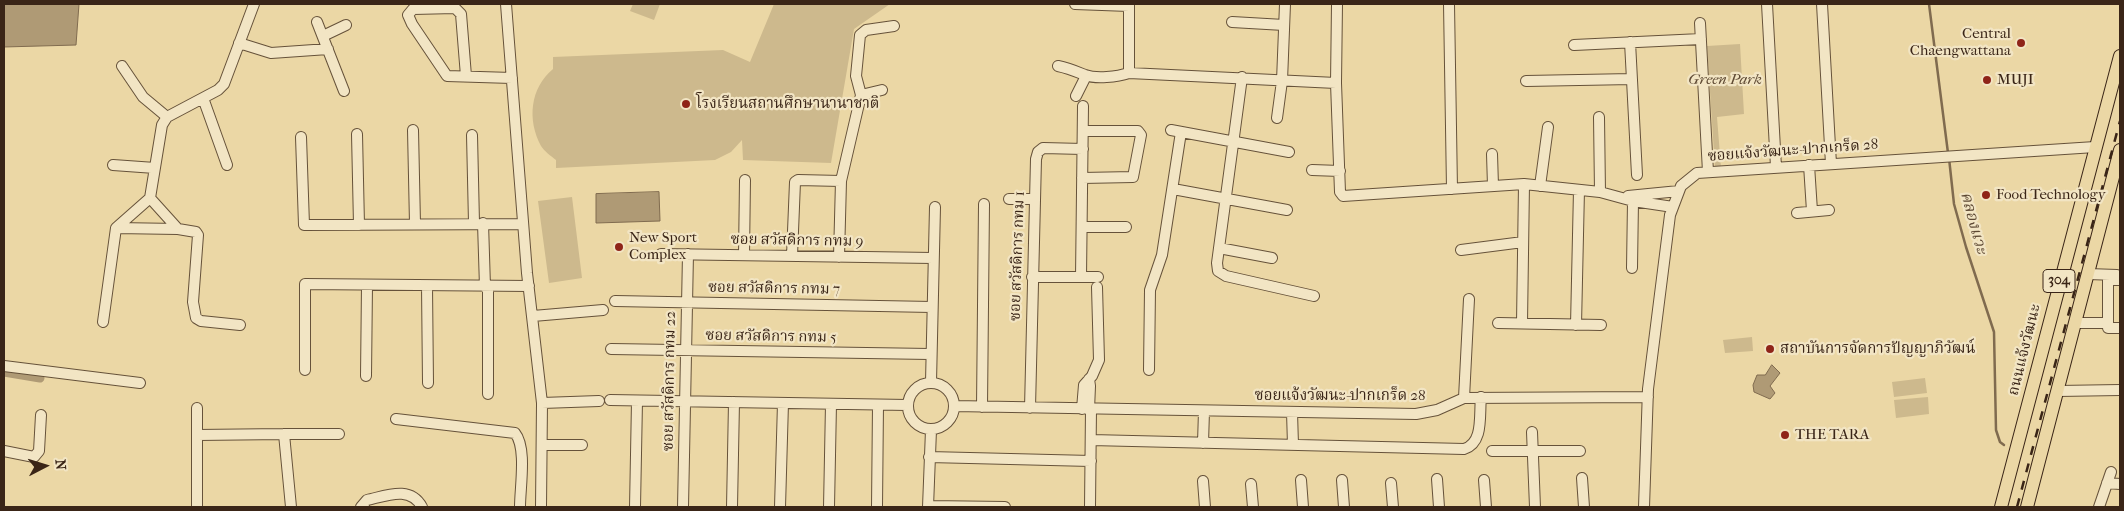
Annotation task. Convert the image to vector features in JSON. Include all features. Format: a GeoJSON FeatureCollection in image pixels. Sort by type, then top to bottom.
{"type":"FeatureCollection","features":[{"type":"Feature","properties":{"kind":"main road","name":"ถนนแจ้งวัฒนะ"},"geometry":{"type":"LineString","coordinates":[[2001,507],[2120,56]]}},
{"type":"Feature","properties":{"kind":"main road","name":"304"},"geometry":{"type":"LineString","coordinates":[[2027,507],[2120,150]]}},
{"type":"Feature","properties":{"kind":"street"},"geometry":{"type":"LineString","coordinates":[[103,322],[116,228],[150,198],[162,125],[167,117],[218,90],[224,84],[254,4]]}},
{"type":"Feature","properties":{"kind":"street"},"geometry":{"type":"LineString","coordinates":[[506,4],[523,224],[542,403],[541,507]]}},
{"type":"Feature","properties":{"kind":"street"},"geometry":{"type":"LineString","coordinates":[[1075,4],[1129,5],[1129,73]]}},
{"type":"Feature","properties":{"kind":"street"},"geometry":{"type":"LineString","coordinates":[[1277,118],[1282,81],[1284,4]]}},
{"type":"Feature","properties":{"kind":"street"},"geometry":{"type":"LineString","coordinates":[[1337,4],[1336,83],[1340,192],[1342,196],[1524,184],[1600,192],[1673,207]]}},
{"type":"Feature","properties":{"kind":"street"},"geometry":{"type":"LineString","coordinates":[[1449,4],[1452,189]]}},
{"type":"Feature","properties":{"kind":"street"},"geometry":{"type":"LineString","coordinates":[[1767,4],[1776,167]]}},
{"type":"Feature","properties":{"kind":"street"},"geometry":{"type":"LineString","coordinates":[[1822,4],[1831,164]]}},
{"type":"Feature","properties":{"kind":"street"},"geometry":{"type":"LineString","coordinates":[[466,76],[462,14],[459,10],[455,8],[413,9],[410,11],[408,15],[412,24],[444,74],[451,77],[512,78]]}},
{"type":"Feature","properties":{"kind":"street"},"geometry":{"type":"LineString","coordinates":[[317,22],[344,91]]}},
{"type":"Feature","properties":{"kind":"street"},"geometry":{"type":"LineString","coordinates":[[1232,22],[1284,25]]}},
{"type":"Feature","properties":{"kind":"street"},"geometry":{"type":"LineString","coordinates":[[1700,23],[1708,172]]}},
{"type":"Feature","properties":{"kind":"street"},"geometry":{"type":"LineString","coordinates":[[323,36],[346,25]]}},
{"type":"Feature","properties":{"kind":"street"},"geometry":{"type":"LineString","coordinates":[[839,257],[840,181],[861,94],[856,76],[860,35],[866,30],[894,26]]}},
{"type":"Feature","properties":{"kind":"street"},"geometry":{"type":"LineString","coordinates":[[1574,45],[1701,39]]}},
{"type":"Feature","properties":{"kind":"street"},"geometry":{"type":"LineString","coordinates":[[1630,42],[1637,175]]}},
{"type":"Feature","properties":{"kind":"street"},"geometry":{"type":"LineString","coordinates":[[239,44],[271,53],[328,49]]}},
{"type":"Feature","properties":{"kind":"street"},"geometry":{"type":"LineString","coordinates":[[122,66],[143,97],[167,117]]}},
{"type":"Feature","properties":{"kind":"street"},"geometry":{"type":"LineString","coordinates":[[1058,66],[1073,68],[1086,76],[1121,76],[1129,73],[1336,83]]}},
{"type":"Feature","properties":{"kind":"street"},"geometry":{"type":"LineString","coordinates":[[1076,96],[1086,76]]}},
{"type":"Feature","properties":{"kind":"street"},"geometry":{"type":"LineString","coordinates":[[1242,77],[1217,262],[1218,271],[1222,275],[1314,296]]}},
{"type":"Feature","properties":{"kind":"street"},"geometry":{"type":"LineString","coordinates":[[1526,81],[1632,79]]}},
{"type":"Feature","properties":{"kind":"street"},"geometry":{"type":"LineString","coordinates":[[861,94],[882,90]]}},
{"type":"Feature","properties":{"kind":"street"},"geometry":{"type":"LineString","coordinates":[[203,98],[227,165]]}},
{"type":"Feature","properties":{"kind":"street"},"geometry":{"type":"LineString","coordinates":[[1081,277],[1083,106]]}},
{"type":"Feature","properties":{"kind":"street"},"geometry":{"type":"LineString","coordinates":[[1599,117],[1600,192]]}},
{"type":"Feature","properties":{"kind":"street"},"geometry":{"type":"LineString","coordinates":[[1540,186],[1548,127]]}},
{"type":"Feature","properties":{"kind":"street"},"geometry":{"type":"LineString","coordinates":[[413,130],[415,224]]}},
{"type":"Feature","properties":{"kind":"street"},"geometry":{"type":"LineString","coordinates":[[1082,178],[1133,177],[1141,135],[1138,131],[1083,131]]}},
{"type":"Feature","properties":{"kind":"street"},"geometry":{"type":"LineString","coordinates":[[1149,370],[1150,290],[1160,261],[1173,189],[1176,131],[1233,144],[1289,152]]}},
{"type":"Feature","properties":{"kind":"street"},"geometry":{"type":"LineString","coordinates":[[357,134],[359,225]]}},
{"type":"Feature","properties":{"kind":"street"},"geometry":{"type":"LineString","coordinates":[[472,135],[478,223],[487,287],[488,394]]}},
{"type":"Feature","properties":{"kind":"street"},"geometry":{"type":"LineString","coordinates":[[301,137],[304,225],[523,224]]}},
{"type":"Feature","properties":{"kind":"street","name":"ซอยแจ้งวัฒนะ-ปากเกร็ด 28"},"geometry":{"type":"LineString","coordinates":[[1644,507],[1648,397],[1670,215],[1679,191],[1686,180],[1697,173],[1708,172],[2095,147]]}},
{"type":"Feature","properties":{"kind":"street","name":"ซอย สวัสดิการ กทม 1"},"geometry":{"type":"LineString","coordinates":[[1030,408],[1032,277],[1038,152],[1043,148],[1083,149]]}},
{"type":"Feature","properties":{"kind":"street"},"geometry":{"type":"LineString","coordinates":[[1492,154],[1492,186]]}},
{"type":"Feature","properties":{"kind":"street"},"geometry":{"type":"LineString","coordinates":[[113,165],[155,168]]}},
{"type":"Feature","properties":{"kind":"street"},"geometry":{"type":"LineString","coordinates":[[1809,165],[1812,211]]}},
{"type":"Feature","properties":{"kind":"street"},"geometry":{"type":"LineString","coordinates":[[1312,170],[1340,171]]}},
{"type":"Feature","properties":{"kind":"street"},"geometry":{"type":"LineString","coordinates":[[744,180],[744,255]]}},
{"type":"Feature","properties":{"kind":"street"},"geometry":{"type":"LineString","coordinates":[[792,256],[795,182],[798,180],[840,181]]}},
{"type":"Feature","properties":{"kind":"street"},"geometry":{"type":"LineString","coordinates":[[1522,323],[1524,184]]}},
{"type":"Feature","properties":{"kind":"street"},"geometry":{"type":"LineString","coordinates":[[1173,189],[1287,210]]}},
{"type":"Feature","properties":{"kind":"street"},"geometry":{"type":"LineString","coordinates":[[1576,325],[1579,190]]}},
{"type":"Feature","properties":{"kind":"street"},"geometry":{"type":"LineString","coordinates":[[1629,199],[1679,191]]}},
{"type":"Feature","properties":{"kind":"street"},"geometry":{"type":"LineString","coordinates":[[150,198],[178,229]]}},
{"type":"Feature","properties":{"kind":"street"},"geometry":{"type":"LineString","coordinates":[[1009,199],[1035,199]]}},
{"type":"Feature","properties":{"kind":"street"},"geometry":{"type":"LineString","coordinates":[[1629,199],[1632,268]]}},
{"type":"Feature","properties":{"kind":"street"},"geometry":{"type":"LineString","coordinates":[[982,407],[984,204]]}},
{"type":"Feature","properties":{"kind":"street"},"geometry":{"type":"LineString","coordinates":[[931,382],[930,354],[935,208]]}},
{"type":"Feature","properties":{"kind":"street"},"geometry":{"type":"LineString","coordinates":[[1797,213],[1830,210]]}},
{"type":"Feature","properties":{"kind":"street"},"geometry":{"type":"LineString","coordinates":[[1082,227],[1126,228]]}},
{"type":"Feature","properties":{"kind":"street"},"geometry":{"type":"LineString","coordinates":[[116,228],[192,230],[198,235],[193,302],[196,318],[201,321],[240,326]]}},
{"type":"Feature","properties":{"kind":"street"},"geometry":{"type":"LineString","coordinates":[[1461,250],[1523,242]]}},
{"type":"Feature","properties":{"kind":"street"},"geometry":{"type":"LineString","coordinates":[[1219,248],[1272,258]]}},
{"type":"Feature","properties":{"kind":"street","name":"ซอย สวัสดิการ กทม 9"},"geometry":{"type":"LineString","coordinates":[[661,254],[934,258]]}},
{"type":"Feature","properties":{"kind":"street","name":"ซอย สวัสดิการ กทม 22"},"geometry":{"type":"LineString","coordinates":[[683,507],[688,254]]}},
{"type":"Feature","properties":{"kind":"street"},"geometry":{"type":"LineString","coordinates":[[2088,274],[2120,275]]}},
{"type":"Feature","properties":{"kind":"street"},"geometry":{"type":"LineString","coordinates":[[1032,277],[1081,277],[1098,282],[1099,360],[1084,385],[1091,440],[1090,507]]}},
{"type":"Feature","properties":{"kind":"street"},"geometry":{"type":"LineString","coordinates":[[2120,280],[2108,280],[2108,328],[2120,328]]}},
{"type":"Feature","properties":{"kind":"street"},"geometry":{"type":"LineString","coordinates":[[305,370],[306,284],[529,286]]}},
{"type":"Feature","properties":{"kind":"street"},"geometry":{"type":"LineString","coordinates":[[366,376],[367,285]]}},
{"type":"Feature","properties":{"kind":"street"},"geometry":{"type":"LineString","coordinates":[[426,286],[428,382]]}},
{"type":"Feature","properties":{"kind":"street"},"geometry":{"type":"LineString","coordinates":[[1464,398],[1469,299]]}},
{"type":"Feature","properties":{"kind":"street","name":"ซอย สวัสดิการ กทม 7"},"geometry":{"type":"LineString","coordinates":[[615,301],[932,307]]}},
{"type":"Feature","properties":{"kind":"street"},"geometry":{"type":"LineString","coordinates":[[533,316],[603,310]]}},
{"type":"Feature","properties":{"kind":"street"},"geometry":{"type":"LineString","coordinates":[[1498,323],[1601,325]]}},
{"type":"Feature","properties":{"kind":"street"},"geometry":{"type":"LineString","coordinates":[[2076,323],[2108,323]]}},
{"type":"Feature","properties":{"kind":"street","name":"ซอย สวัสดิการ กทม 5"},"geometry":{"type":"LineString","coordinates":[[612,349],[930,354]]}},
{"type":"Feature","properties":{"kind":"street"},"geometry":{"type":"LineString","coordinates":[[4,366],[140,383]]}},
{"type":"Feature","properties":{"kind":"street"},"geometry":{"type":"LineString","coordinates":[[931,382],[940,384],[947,389],[954,406],[952,415],[947,423],[940,428],[930,430],[921,428],[914,422],[909,415],[907,406],[909,396],[914,389],[922,384],[931,382]]}},
{"type":"Feature","properties":{"kind":"street"},"geometry":{"type":"LineString","coordinates":[[2058,390],[2120,390]]}},
{"type":"Feature","properties":{"kind":"street"},"geometry":{"type":"LineString","coordinates":[[1091,440],[1464,449],[1472,446],[1477,441],[1481,397]]}},
{"type":"Feature","properties":{"kind":"street","name":"ซอยแจ้งวัฒนะ-ปากเกร็ด 28"},"geometry":{"type":"LineString","coordinates":[[954,406],[1416,414],[1437,410],[1464,398],[1648,397]]}},
{"type":"Feature","properties":{"kind":"street"},"geometry":{"type":"LineString","coordinates":[[610,400],[907,406]]}},
{"type":"Feature","properties":{"kind":"street"},"geometry":{"type":"LineString","coordinates":[[542,403],[599,401]]}},
{"type":"Feature","properties":{"kind":"street"},"geometry":{"type":"LineString","coordinates":[[635,507],[637,401]]}},
{"type":"Feature","properties":{"kind":"street"},"geometry":{"type":"LineString","coordinates":[[732,507],[734,402]]}},
{"type":"Feature","properties":{"kind":"street"},"geometry":{"type":"LineString","coordinates":[[780,507],[783,403]]}},
{"type":"Feature","properties":{"kind":"street"},"geometry":{"type":"LineString","coordinates":[[830,404],[830,507]]}},
{"type":"Feature","properties":{"kind":"street"},"geometry":{"type":"LineString","coordinates":[[877,507],[878,405]]}},
{"type":"Feature","properties":{"kind":"street"},"geometry":{"type":"LineString","coordinates":[[197,408],[197,507]]}},
{"type":"Feature","properties":{"kind":"street"},"geometry":{"type":"LineString","coordinates":[[1203,443],[1204,411]]}},
{"type":"Feature","properties":{"kind":"street"},"geometry":{"type":"LineString","coordinates":[[1292,412],[1293,445]]}},
{"type":"Feature","properties":{"kind":"street"},"geometry":{"type":"LineString","coordinates":[[4,451],[34,457],[39,451],[41,415]]}},
{"type":"Feature","properties":{"kind":"street"},"geometry":{"type":"LineString","coordinates":[[396,419],[515,433],[520,441],[520,507]]}},
{"type":"Feature","properties":{"kind":"street"},"geometry":{"type":"LineString","coordinates":[[930,430],[928,506],[1006,507]]}},
{"type":"Feature","properties":{"kind":"street"},"geometry":{"type":"LineString","coordinates":[[1532,432],[1535,507]]}},
{"type":"Feature","properties":{"kind":"street"},"geometry":{"type":"LineString","coordinates":[[284,434],[291,507]]}},
{"type":"Feature","properties":{"kind":"street"},"geometry":{"type":"LineString","coordinates":[[197,435],[339,434]]}},
{"type":"Feature","properties":{"kind":"street"},"geometry":{"type":"LineString","coordinates":[[542,445],[582,444]]}},
{"type":"Feature","properties":{"kind":"street"},"geometry":{"type":"LineString","coordinates":[[1492,451],[1580,451]]}},
{"type":"Feature","properties":{"kind":"street"},"geometry":{"type":"LineString","coordinates":[[929,456],[1091,461]]}},
{"type":"Feature","properties":{"kind":"street"},"geometry":{"type":"LineString","coordinates":[[2099,507],[2111,472]]}},
{"type":"Feature","properties":{"kind":"street"},"geometry":{"type":"LineString","coordinates":[[1582,478],[1584,507]]}},
{"type":"Feature","properties":{"kind":"street"},"geometry":{"type":"LineString","coordinates":[[1437,479],[1439,507]]}},
{"type":"Feature","properties":{"kind":"street"},"geometry":{"type":"LineString","coordinates":[[1301,480],[1303,507]]}},
{"type":"Feature","properties":{"kind":"street"},"geometry":{"type":"LineString","coordinates":[[1342,480],[1344,507]]}},
{"type":"Feature","properties":{"kind":"street"},"geometry":{"type":"LineString","coordinates":[[1484,480],[1486,507]]}},
{"type":"Feature","properties":{"kind":"street"},"geometry":{"type":"LineString","coordinates":[[1203,481],[1205,507]]}},
{"type":"Feature","properties":{"kind":"street"},"geometry":{"type":"LineString","coordinates":[[1391,483],[1393,507]]}},
{"type":"Feature","properties":{"kind":"street"},"geometry":{"type":"LineString","coordinates":[[1251,484],[1253,507]]}},
{"type":"Feature","properties":{"kind":"street"},"geometry":{"type":"LineString","coordinates":[[2107,484],[2120,484]]}},
{"type":"Feature","properties":{"kind":"street"},"geometry":{"type":"LineString","coordinates":[[361,507],[367,500],[404,493],[413,496],[422,507]]}},
{"type":"Feature","properties":{"kind":"green space"},"geometry":{"type":"Polygon","coordinates":[[[633,4],[660,4],[654,20],[630,11],[633,4]]]}},
{"type":"Feature","properties":{"kind":"green space"},"geometry":{"type":"Polygon","coordinates":[[[774,4],[890,4],[854,29],[831,163],[743,160],[742,140],[731,152],[715,160],[556,168],[556,160],[541,146],[534,126],[533,105],[539,85],[553,69],[553,57],[723,50],[750,62],[774,4]]]}},
{"type":"Feature","properties":{"kind":"green space","name":"Green Park"},"geometry":{"type":"Polygon","coordinates":[[[1740,44],[1744,114],[1717,117],[1721,168],[1715,168],[1707,46],[1740,44]]]}},
{"type":"Feature","properties":{"kind":"green space"},"geometry":{"type":"Polygon","coordinates":[[[572,197],[582,278],[549,283],[538,201],[572,197]]]}},
{"type":"Feature","properties":{"kind":"green space"},"geometry":{"type":"Polygon","coordinates":[[[1752,337],[1753,351],[1725,353],[1723,340],[1752,337]]]}},
{"type":"Feature","properties":{"kind":"green space"},"geometry":{"type":"Polygon","coordinates":[[[1925,378],[1927,393],[1894,397],[1892,382],[1925,378]]]}},
{"type":"Feature","properties":{"kind":"green space"},"geometry":{"type":"Polygon","coordinates":[[[1928,397],[1929,414],[1896,418],[1894,400],[1928,397]]]}},
{"type":"Feature","properties":{"kind":"shaded area"},"geometry":{"type":"Polygon","coordinates":[[[4,4],[79,4],[76,45],[4,47],[4,4]]]}},
{"type":"Feature","properties":{"kind":"shaded area"},"geometry":{"type":"Polygon","coordinates":[[[659,192],[660,221],[596,223],[596,194],[659,192]]]}},
{"type":"Feature","properties":{"kind":"shaded area"},"geometry":{"type":"Polygon","coordinates":[[[1772,365],[1780,373],[1770,386],[1775,393],[1770,399],[1754,392],[1753,385],[1757,375],[1765,375],[1772,365]]]}},
{"type":"Feature","properties":{"kind":"waterway","name":"คลองแวะ"},"geometry":{"type":"LineString","coordinates":[[1929,4],[1948,153]]}},
{"type":"Feature","properties":{"kind":"waterway","name":"คลองแวะ"},"geometry":{"type":"LineString","coordinates":[[1949,158],[1954,204],[1994,332],[1996,430],[2000,442],[2004,445]]}},
{"type":"Feature","properties":{"kind":"waterway"},"geometry":{"type":"LineString","coordinates":[[4,372],[40,378]]}},
{"type":"Feature","properties":{"kind":"railway"},"geometry":{"type":"LineString","coordinates":[[2017,507],[2120,121]]}},
{"type":"Feature","properties":{"kind":"place","name":"Central Chaengwattana"},"geometry":{"type":"Point","coordinates":[2021,43]}},
{"type":"Feature","properties":{"kind":"place","name":"MUJI"},"geometry":{"type":"Point","coordinates":[1987,80]}},
{"type":"Feature","properties":{"kind":"place","name":"โรงเรียนสถานศึกษานานาชาติ"},"geometry":{"type":"Point","coordinates":[686,104]}},
{"type":"Feature","properties":{"kind":"place","name":"Food Technology"},"geometry":{"type":"Point","coordinates":[1986,195]}},
{"type":"Feature","properties":{"kind":"place","name":"New Sport Complex"},"geometry":{"type":"Point","coordinates":[619,247]}},
{"type":"Feature","properties":{"kind":"place","name":"สถาบันการจัดการปัญญาภิวัฒน์"},"geometry":{"type":"Point","coordinates":[1770,349]}},
{"type":"Feature","properties":{"kind":"place","name":"THE TARA"},"geometry":{"type":"Point","coordinates":[1785,435]}}]}
